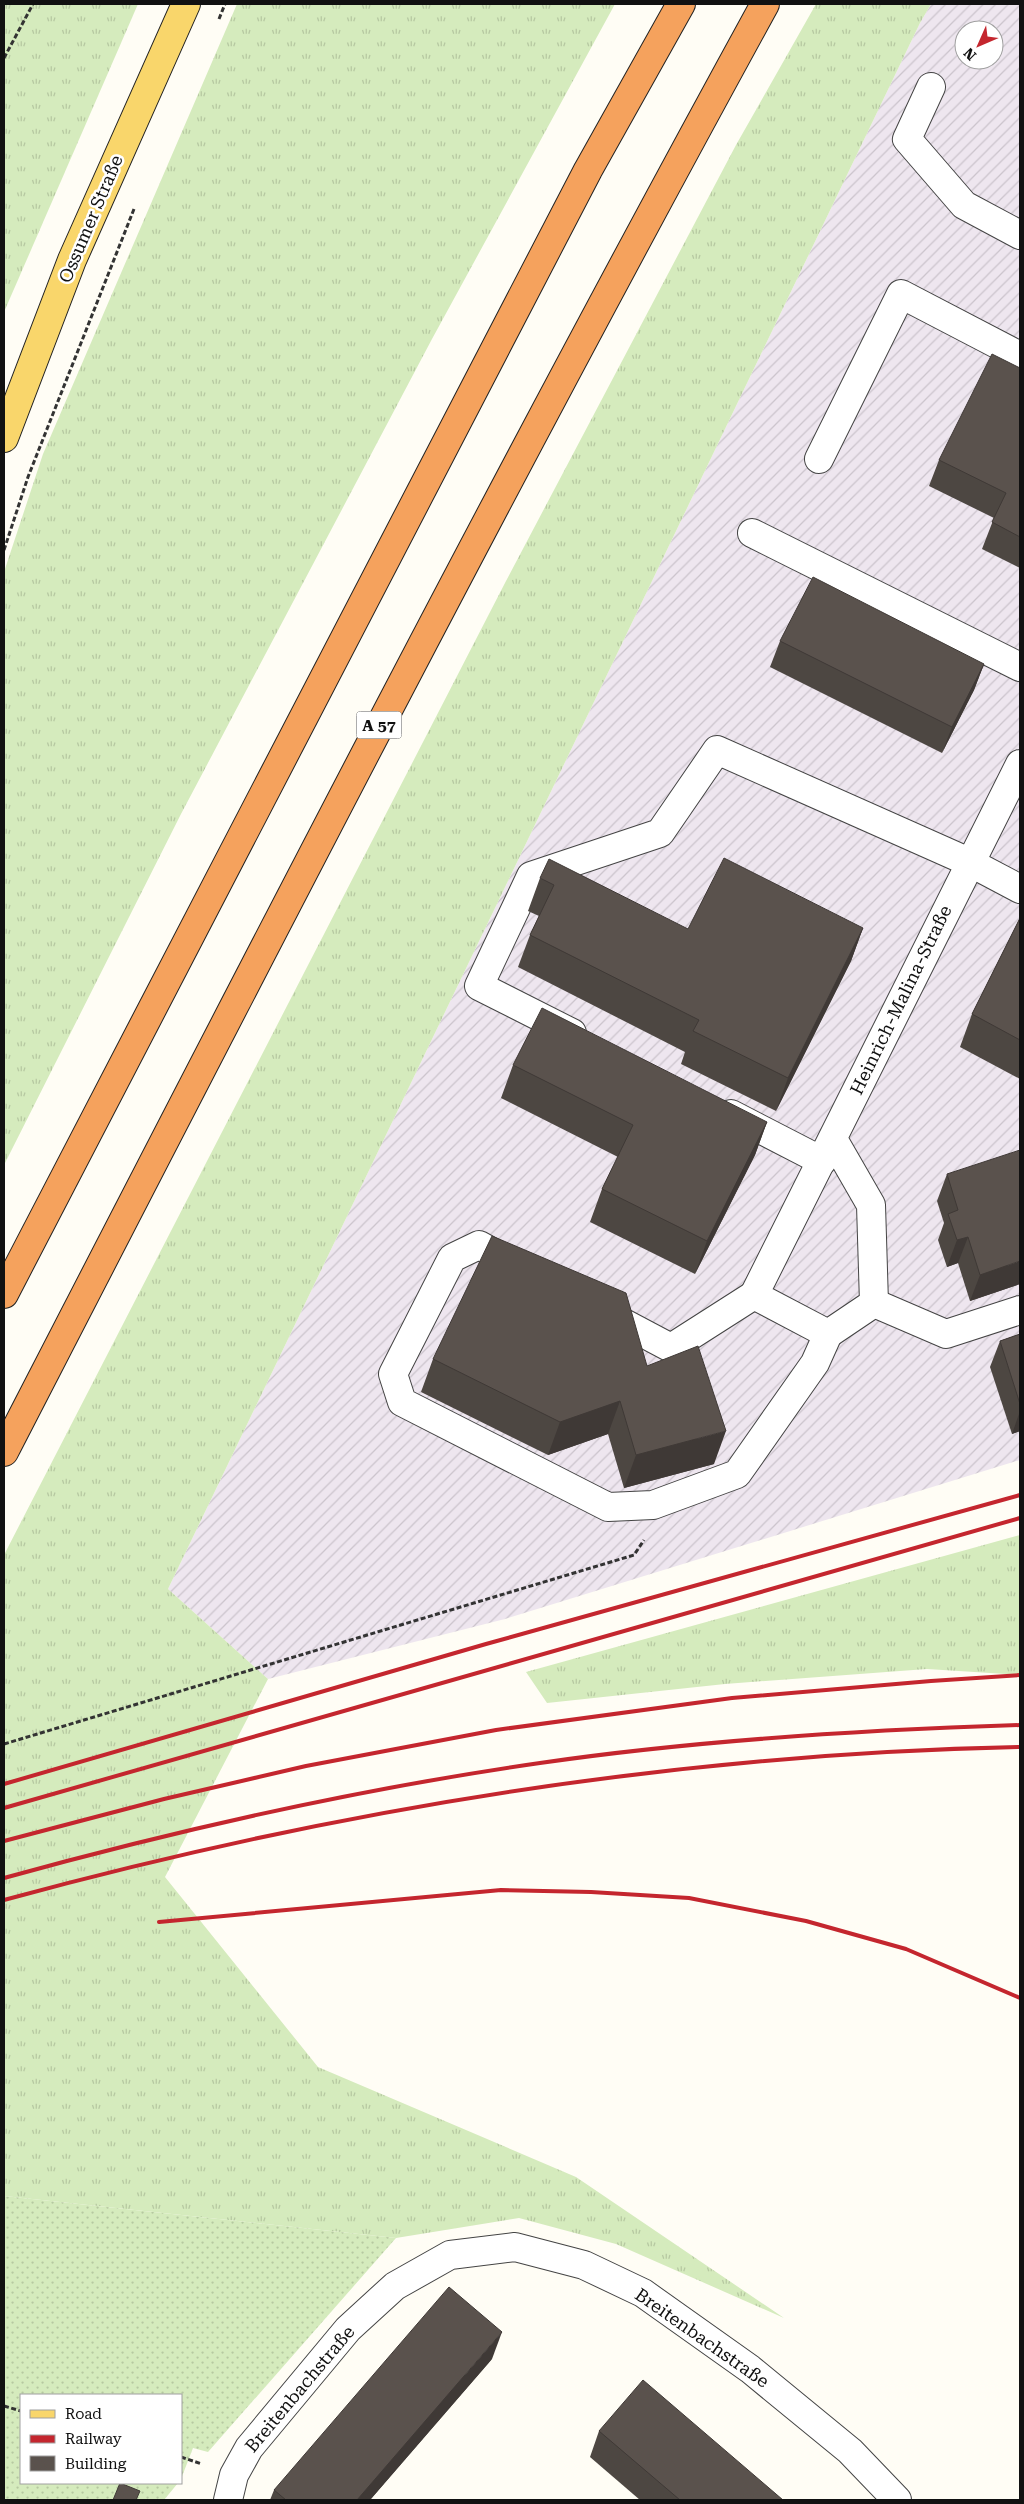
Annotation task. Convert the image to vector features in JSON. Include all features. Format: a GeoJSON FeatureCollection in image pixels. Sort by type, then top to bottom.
{"type":"FeatureCollection","features":[{"type":"Feature","properties":{"kind":"highway"},"geometry":{"type":"LineString","coordinates":[[4,1294],[588,170],[681,4]]}},
{"type":"Feature","properties":{"kind":"highway","name":"A 57"},"geometry":{"type":"LineString","coordinates":[[4,1452],[395,693],[658,199],[765,4]]}},
{"type":"Feature","properties":{"kind":"main road","name":"Ossumer Straße"},"geometry":{"type":"LineString","coordinates":[[4,438],[72,260],[186,4]]}},
{"type":"Feature","properties":{"kind":"street"},"geometry":{"type":"LineString","coordinates":[[932,88],[907,139],[964,205],[1020,235]]}},
{"type":"Feature","properties":{"kind":"street"},"geometry":{"type":"LineString","coordinates":[[819,459],[901,294],[1020,356]]}},
{"type":"Feature","properties":{"kind":"street"},"geometry":{"type":"LineString","coordinates":[[752,533],[1020,666]]}},
{"type":"Feature","properties":{"kind":"street"},"geometry":{"type":"LineString","coordinates":[[594,1044],[480,986],[530,876],[660,833],[717,750],[969,862],[1020,889]]}},
{"type":"Feature","properties":{"kind":"street","name":"Heinrich-Malina-Straße"},"geometry":{"type":"LineString","coordinates":[[754,1295],[828,1150],[969,862],[1020,764]]}},
{"type":"Feature","properties":{"kind":"street"},"geometry":{"type":"LineString","coordinates":[[708,1102],[828,1150],[871,1205],[874,1303]]}},
{"type":"Feature","properties":{"kind":"street"},"geometry":{"type":"LineString","coordinates":[[540,1278],[479,1245],[452,1258],[392,1374],[402,1402],[608,1507],[653,1505],[737,1474],[815,1363],[828,1334],[874,1303]]}},
{"type":"Feature","properties":{"kind":"street"},"geometry":{"type":"LineString","coordinates":[[583,1302],[671,1348],[754,1295],[828,1334]]}},
{"type":"Feature","properties":{"kind":"street"},"geometry":{"type":"LineString","coordinates":[[874,1303],[946,1334],[1020,1310]]}},
{"type":"Feature","properties":{"kind":"street","name":"Breitenbachstraße"},"geometry":{"type":"LineString","coordinates":[[228,2500],[234,2475],[249,2448],[348,2329],[395,2286],[450,2255],[515,2247],[584,2265],[643,2293],[750,2368],[850,2451],[897,2500]]}},
{"type":"Feature","properties":{"kind":"path"},"geometry":{"type":"LineString","coordinates":[[4,58],[33,4]]}},
{"type":"Feature","properties":{"kind":"path"},"geometry":{"type":"LineString","coordinates":[[218,22],[226,4]]}},
{"type":"Feature","properties":{"kind":"path"},"geometry":{"type":"LineString","coordinates":[[4,550],[28,477],[137,203]]}},
{"type":"Feature","properties":{"kind":"path"},"geometry":{"type":"LineString","coordinates":[[4,1744],[634,1555],[657,1520],[653,1505]]}},
{"type":"Feature","properties":{"kind":"path"},"geometry":{"type":"LineString","coordinates":[[4,2406],[20,2411]]}},
{"type":"Feature","properties":{"kind":"path"},"geometry":{"type":"LineString","coordinates":[[182,2457],[189,2459]]}},
{"type":"Feature","properties":{"kind":"shaded area"},"geometry":{"type":"Polygon","coordinates":[[[931,4],[1020,4],[1020,1460],[505,1619],[268,1679],[168,1589],[920,23],[931,4]]]}},
{"type":"Feature","properties":{"kind":"green space"},"geometry":{"type":"Polygon","coordinates":[[[4,4],[138,4],[4,312],[4,4]]]}},
{"type":"Feature","properties":{"kind":"green space"},"geometry":{"type":"Polygon","coordinates":[[[237,4],[615,4],[432,339],[181,814],[4,1165],[4,572],[43,454],[237,4]]]}},
{"type":"Feature","properties":{"kind":"green space"},"geometry":{"type":"Polygon","coordinates":[[[816,4],[931,4],[920,23],[168,1589],[268,1679],[165,1877],[318,2067],[576,2177],[784,2318],[616,2244],[519,2218],[396,2238],[4,2196],[4,1555],[506,581],[736,145],[816,4]]]}},
{"type":"Feature","properties":{"kind":"green space"},"geometry":{"type":"Polygon","coordinates":[[[1020,1535],[1020,1675],[927,1669],[725,1684],[547,1703],[526,1672],[1020,1535]]]}},
{"type":"Feature","properties":{"kind":"green space"},"geometry":{"type":"Polygon","coordinates":[[[4,2196],[396,2238],[208,2452],[193,2448],[182,2476],[182,2394],[20,2394],[20,2484],[177,2484],[164,2500],[4,2500],[4,2196]]]}},
{"type":"Feature","properties":{"kind":"building"},"geometry":{"type":"Polygon","coordinates":[[[992,354],[1020,368],[1020,537],[992,522],[1006,493],[939,460],[992,354]]]}},
{"type":"Feature","properties":{"kind":"building"},"geometry":{"type":"Polygon","coordinates":[[[813,577],[984,664],[952,727],[780,641],[813,577]]]}},
{"type":"Feature","properties":{"kind":"building"},"geometry":{"type":"Polygon","coordinates":[[[724,858],[863,928],[788,1078],[693,1031],[699,1020],[530,935],[554,885],[540,878],[549,859],[688,929],[724,858]]]}},
{"type":"Feature","properties":{"kind":"building"},"geometry":{"type":"Polygon","coordinates":[[[1020,918],[1020,1040],[972,1014],[1020,918]]]}},
{"type":"Feature","properties":{"kind":"building"},"geometry":{"type":"Polygon","coordinates":[[[542,1008],[767,1122],[707,1241],[602,1189],[633,1125],[513,1065],[542,1008]]]}},
{"type":"Feature","properties":{"kind":"building"},"geometry":{"type":"Polygon","coordinates":[[[1020,1150],[1020,1261],[980,1275],[968,1237],[957,1240],[948,1214],[958,1210],[947,1174],[1020,1150]]]}},
{"type":"Feature","properties":{"kind":"building"},"geometry":{"type":"Polygon","coordinates":[[[492,1236],[626,1293],[647,1366],[698,1346],[726,1431],[636,1455],[620,1401],[560,1422],[433,1359],[492,1236]]]}},
{"type":"Feature","properties":{"kind":"building"},"geometry":{"type":"Polygon","coordinates":[[[1020,1334],[1020,1404],[1000,1341],[1020,1334]]]}},
{"type":"Feature","properties":{"kind":"building"},"geometry":{"type":"Polygon","coordinates":[[[449,2287],[502,2332],[357,2500],[286,2500],[274,2490],[449,2287]]]}},
{"type":"Feature","properties":{"kind":"building"},"geometry":{"type":"Polygon","coordinates":[[[643,2380],[783,2500],[680,2500],[599,2431],[643,2380]]]}},
{"type":"Feature","properties":{"kind":"building"},"geometry":{"type":"Polygon","coordinates":[[[120,2484],[140,2491],[136,2500],[113,2500],[120,2484]]]}},
{"type":"Feature","properties":{"kind":"railway"},"geometry":{"type":"LineString","coordinates":[[4,1784],[486,1644],[1020,1495]]}},
{"type":"Feature","properties":{"kind":"railway"},"geometry":{"type":"LineString","coordinates":[[4,1808],[1020,1518]]}},
{"type":"Feature","properties":{"kind":"railway"},"geometry":{"type":"LineString","coordinates":[[4,1841],[164,1799],[306,1766],[496,1730],[732,1698],[1020,1675]]}},
{"type":"Feature","properties":{"kind":"railway"},"geometry":{"type":"LineString","coordinates":[[4,1878],[137,1843],[270,1812],[472,1773],[600,1755],[720,1742],[900,1730],[1020,1725]]}},
{"type":"Feature","properties":{"kind":"railway"},"geometry":{"type":"LineString","coordinates":[[4,1900],[129,1868],[255,1839],[381,1813],[508,1792],[635,1774],[763,1761],[891,1752],[1020,1747]]}},
{"type":"Feature","properties":{"kind":"railway"},"geometry":{"type":"LineString","coordinates":[[159,1922],[501,1890],[591,1892],[689,1898],[806,1921],[906,1949],[1020,1998]]}}]}
